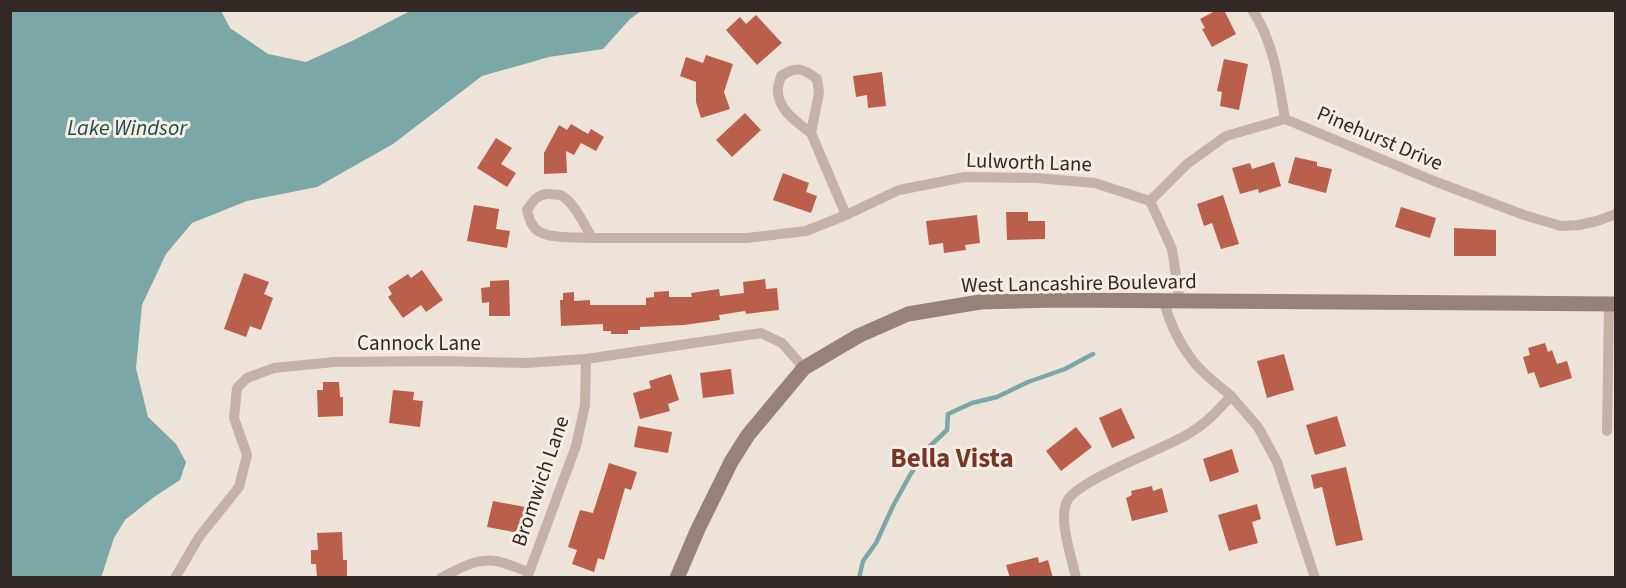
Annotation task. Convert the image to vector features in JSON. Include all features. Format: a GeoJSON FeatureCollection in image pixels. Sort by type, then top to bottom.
{"type":"FeatureCollection","features":[{"type":"Feature","properties":{"kind":"main road","name":"West Lancashire Boulevard"},"geometry":{"type":"LineString","coordinates":[[677,578],[731,462],[748,435],[804,368],[858,336],[908,314],[980,302],[1057,300],[1612,304]]}},
{"type":"Feature","properties":{"kind":"street"},"geometry":{"type":"LineString","coordinates":[[1252,10],[1275,63],[1285,119]]}},
{"type":"Feature","properties":{"kind":"street"},"geometry":{"type":"LineString","coordinates":[[811,132],[819,93],[817,79],[807,71],[791,70],[781,76],[778,91],[782,107],[794,120],[811,132],[846,215]]}},
{"type":"Feature","properties":{"kind":"street","name":"Pinehurst Drive"},"geometry":{"type":"LineString","coordinates":[[1150,201],[1187,164],[1226,136],[1285,119],[1434,181],[1524,215],[1561,226],[1597,222],[1616,214]]}},
{"type":"Feature","properties":{"kind":"street","name":"Lulworth Lane"},"geometry":{"type":"LineString","coordinates":[[592,238],[570,203],[560,195],[544,194],[534,199],[527,210],[530,222],[539,232],[552,236],[592,238],[747,238],[806,231],[899,190],[965,177],[1036,178],[1095,183],[1150,201]]}},
{"type":"Feature","properties":{"kind":"street"},"geometry":{"type":"LineString","coordinates":[[1150,201],[1172,249],[1172,302],[1167,314],[1193,361],[1231,396],[1258,428],[1277,462],[1315,578]]}},
{"type":"Feature","properties":{"kind":"street"},"geometry":{"type":"LineString","coordinates":[[1607,431],[1612,304]]}},
{"type":"Feature","properties":{"kind":"street","name":"Cannock Lane"},"geometry":{"type":"LineString","coordinates":[[175,578],[199,537],[238,488],[247,455],[234,418],[237,388],[247,378],[274,368],[334,363],[440,361],[525,363],[586,359],[761,333],[782,343],[804,368]]}},
{"type":"Feature","properties":{"kind":"street","name":"Bromwich Lane"},"geometry":{"type":"LineString","coordinates":[[528,575],[576,446],[585,405],[586,359]]}},
{"type":"Feature","properties":{"kind":"street"},"geometry":{"type":"LineString","coordinates":[[1077,578],[1064,522],[1068,500],[1085,484],[1188,434],[1207,422],[1231,396]]}},
{"type":"Feature","properties":{"kind":"street"},"geometry":{"type":"LineString","coordinates":[[441,578],[479,561],[496,561],[528,575]]}},
{"type":"Feature","properties":{"kind":"water","name":"Lake Windsor"},"geometry":{"type":"Polygon","coordinates":[[[10,11],[221,11],[230,28],[268,54],[306,62],[410,11],[641,11],[630,19],[603,49],[549,57],[482,76],[393,144],[317,187],[247,201],[192,223],[166,254],[142,305],[136,368],[148,417],[176,444],[186,462],[180,480],[125,520],[114,538],[101,578],[11,577],[10,11]]]}},
{"type":"Feature","properties":{"kind":"building"},"geometry":{"type":"Polygon","coordinates":[[[1217,10],[1224,10],[1236,34],[1212,47],[1202,29],[1205,28],[1200,19],[1217,10]]]}},
{"type":"Feature","properties":{"kind":"building"},"geometry":{"type":"Polygon","coordinates":[[[756,15],[782,43],[757,65],[726,30],[740,17],[746,24],[756,15]]]}},
{"type":"Feature","properties":{"kind":"building"},"geometry":{"type":"Polygon","coordinates":[[[706,55],[733,64],[724,92],[730,109],[701,118],[696,102],[696,82],[680,76],[686,57],[703,63],[706,55]]]}},
{"type":"Feature","properties":{"kind":"building"},"geometry":{"type":"Polygon","coordinates":[[[1224,59],[1248,64],[1239,110],[1220,106],[1222,92],[1217,91],[1224,59]]]}},
{"type":"Feature","properties":{"kind":"building"},"geometry":{"type":"Polygon","coordinates":[[[882,72],[886,106],[868,108],[867,95],[856,97],[853,76],[882,72]]]}},
{"type":"Feature","properties":{"kind":"building"},"geometry":{"type":"Polygon","coordinates":[[[745,113],[761,130],[732,157],[716,140],[745,113]]]}},
{"type":"Feature","properties":{"kind":"building"},"geometry":{"type":"Polygon","coordinates":[[[571,124],[588,134],[591,129],[604,137],[596,151],[581,143],[574,155],[566,151],[567,173],[544,174],[544,153],[559,125],[567,130],[571,124]]]}},
{"type":"Feature","properties":{"kind":"building"},"geometry":{"type":"Polygon","coordinates":[[[496,138],[512,148],[501,164],[516,173],[507,187],[477,168],[496,138]]]}},
{"type":"Feature","properties":{"kind":"building"},"geometry":{"type":"Polygon","coordinates":[[[1295,157],[1317,162],[1317,166],[1332,169],[1326,193],[1288,183],[1295,157]]]}},
{"type":"Feature","properties":{"kind":"building"},"geometry":{"type":"Polygon","coordinates":[[[1274,162],[1281,186],[1259,193],[1258,189],[1240,194],[1232,168],[1250,163],[1252,169],[1274,162]]]}},
{"type":"Feature","properties":{"kind":"building"},"geometry":{"type":"Polygon","coordinates":[[[783,173],[809,183],[806,192],[817,196],[811,213],[773,200],[783,173]]]}},
{"type":"Feature","properties":{"kind":"building"},"geometry":{"type":"Polygon","coordinates":[[[1223,195],[1239,244],[1221,249],[1212,223],[1204,226],[1197,204],[1223,195]]]}},
{"type":"Feature","properties":{"kind":"building"},"geometry":{"type":"Polygon","coordinates":[[[474,205],[499,209],[496,229],[510,231],[507,248],[467,241],[474,205]]]}},
{"type":"Feature","properties":{"kind":"building"},"geometry":{"type":"Polygon","coordinates":[[[1401,207],[1436,218],[1430,238],[1395,227],[1401,207]]]}},
{"type":"Feature","properties":{"kind":"building"},"geometry":{"type":"Polygon","coordinates":[[[1006,212],[1028,212],[1028,221],[1045,221],[1045,239],[1007,240],[1006,212]]]}},
{"type":"Feature","properties":{"kind":"building"},"geometry":{"type":"Polygon","coordinates":[[[977,215],[980,243],[965,245],[966,250],[944,253],[943,243],[929,245],[926,221],[977,215]]]}},
{"type":"Feature","properties":{"kind":"building"},"geometry":{"type":"Polygon","coordinates":[[[1454,228],[1496,230],[1496,256],[1454,256],[1454,228]]]}},
{"type":"Feature","properties":{"kind":"building"},"geometry":{"type":"Polygon","coordinates":[[[422,270],[443,300],[426,312],[421,305],[403,318],[388,297],[392,294],[388,287],[408,274],[411,278],[422,270]]]}},
{"type":"Feature","properties":{"kind":"building"},"geometry":{"type":"Polygon","coordinates":[[[244,273],[269,282],[264,294],[273,298],[261,330],[250,326],[246,337],[224,329],[244,273]]]}},
{"type":"Feature","properties":{"kind":"building"},"geometry":{"type":"Polygon","coordinates":[[[765,279],[766,289],[777,288],[779,310],[746,314],[745,311],[719,315],[720,320],[684,325],[640,327],[640,330],[628,330],[628,334],[611,334],[611,331],[603,331],[603,324],[561,326],[560,300],[563,300],[563,293],[574,292],[574,301],[590,300],[590,305],[646,305],[646,298],[654,297],[654,292],[669,291],[669,297],[692,297],[691,293],[719,289],[720,296],[744,293],[743,282],[765,279]]]}},
{"type":"Feature","properties":{"kind":"building"},"geometry":{"type":"Polygon","coordinates":[[[509,280],[510,316],[489,316],[489,302],[482,303],[481,288],[490,287],[490,281],[509,280]]]}},
{"type":"Feature","properties":{"kind":"building"},"geometry":{"type":"Polygon","coordinates":[[[1545,343],[1548,352],[1552,350],[1557,364],[1567,361],[1572,378],[1540,388],[1534,372],[1528,374],[1523,357],[1530,355],[1528,348],[1545,343]]]}},
{"type":"Feature","properties":{"kind":"building"},"geometry":{"type":"Polygon","coordinates":[[[1284,354],[1294,390],[1267,398],[1257,361],[1284,354]]]}},
{"type":"Feature","properties":{"kind":"building"},"geometry":{"type":"Polygon","coordinates":[[[731,369],[734,394],[703,398],[700,373],[731,369]]]}},
{"type":"Feature","properties":{"kind":"building"},"geometry":{"type":"Polygon","coordinates":[[[671,374],[679,400],[668,404],[670,411],[640,419],[633,393],[651,388],[649,381],[671,374]]]}},
{"type":"Feature","properties":{"kind":"building"},"geometry":{"type":"Polygon","coordinates":[[[323,382],[339,382],[340,397],[343,397],[343,416],[318,417],[317,390],[323,390],[323,382]]]}},
{"type":"Feature","properties":{"kind":"building"},"geometry":{"type":"Polygon","coordinates":[[[393,390],[414,392],[413,400],[423,401],[420,427],[389,423],[393,390]]]}},
{"type":"Feature","properties":{"kind":"building"},"geometry":{"type":"Polygon","coordinates":[[[1121,408],[1135,438],[1112,448],[1099,418],[1121,408]]]}},
{"type":"Feature","properties":{"kind":"building"},"geometry":{"type":"Polygon","coordinates":[[[1337,416],[1346,446],[1315,455],[1306,425],[1337,416]]]}},
{"type":"Feature","properties":{"kind":"building"},"geometry":{"type":"Polygon","coordinates":[[[638,426],[672,432],[668,453],[634,447],[638,426]]]}},
{"type":"Feature","properties":{"kind":"building"},"geometry":{"type":"Polygon","coordinates":[[[1076,427],[1092,447],[1061,471],[1046,451],[1076,427]]]}},
{"type":"Feature","properties":{"kind":"building"},"geometry":{"type":"Polygon","coordinates":[[[1232,449],[1239,472],[1210,482],[1203,459],[1232,449]]]}},
{"type":"Feature","properties":{"kind":"building"},"geometry":{"type":"Polygon","coordinates":[[[609,463],[637,472],[631,490],[625,488],[604,560],[598,558],[594,572],[572,564],[577,550],[568,547],[580,510],[593,513],[609,463]]]}},
{"type":"Feature","properties":{"kind":"building"},"geometry":{"type":"Polygon","coordinates":[[[1346,467],[1363,540],[1336,546],[1322,487],[1314,489],[1311,475],[1346,467]]]}},
{"type":"Feature","properties":{"kind":"building"},"geometry":{"type":"Polygon","coordinates":[[[1152,486],[1153,491],[1162,488],[1168,512],[1132,521],[1126,498],[1132,495],[1131,491],[1152,486]]]}},
{"type":"Feature","properties":{"kind":"building"},"geometry":{"type":"Polygon","coordinates":[[[493,501],[530,508],[524,534],[487,527],[493,501]]]}},
{"type":"Feature","properties":{"kind":"building"},"geometry":{"type":"Polygon","coordinates":[[[1257,504],[1261,519],[1252,522],[1258,543],[1229,551],[1218,515],[1257,504]]]}},
{"type":"Feature","properties":{"kind":"building"},"geometry":{"type":"Polygon","coordinates":[[[342,532],[343,560],[347,560],[347,578],[317,578],[316,564],[311,564],[311,550],[318,550],[317,533],[342,532]]]}},
{"type":"Feature","properties":{"kind":"building"},"geometry":{"type":"Polygon","coordinates":[[[1038,557],[1039,563],[1048,560],[1053,578],[1010,578],[1006,565],[1038,557]]]}},
{"type":"Feature","properties":{"kind":"waterway"},"geometry":{"type":"LineString","coordinates":[[859,578],[863,561],[876,543],[910,475],[929,447],[947,430],[948,414],[1065,369],[1093,354]]}},
{"type":"Feature","properties":{"kind":"district","name":"Bella Vista"},"geometry":{"type":"Point","coordinates":[952,458]}}]}
